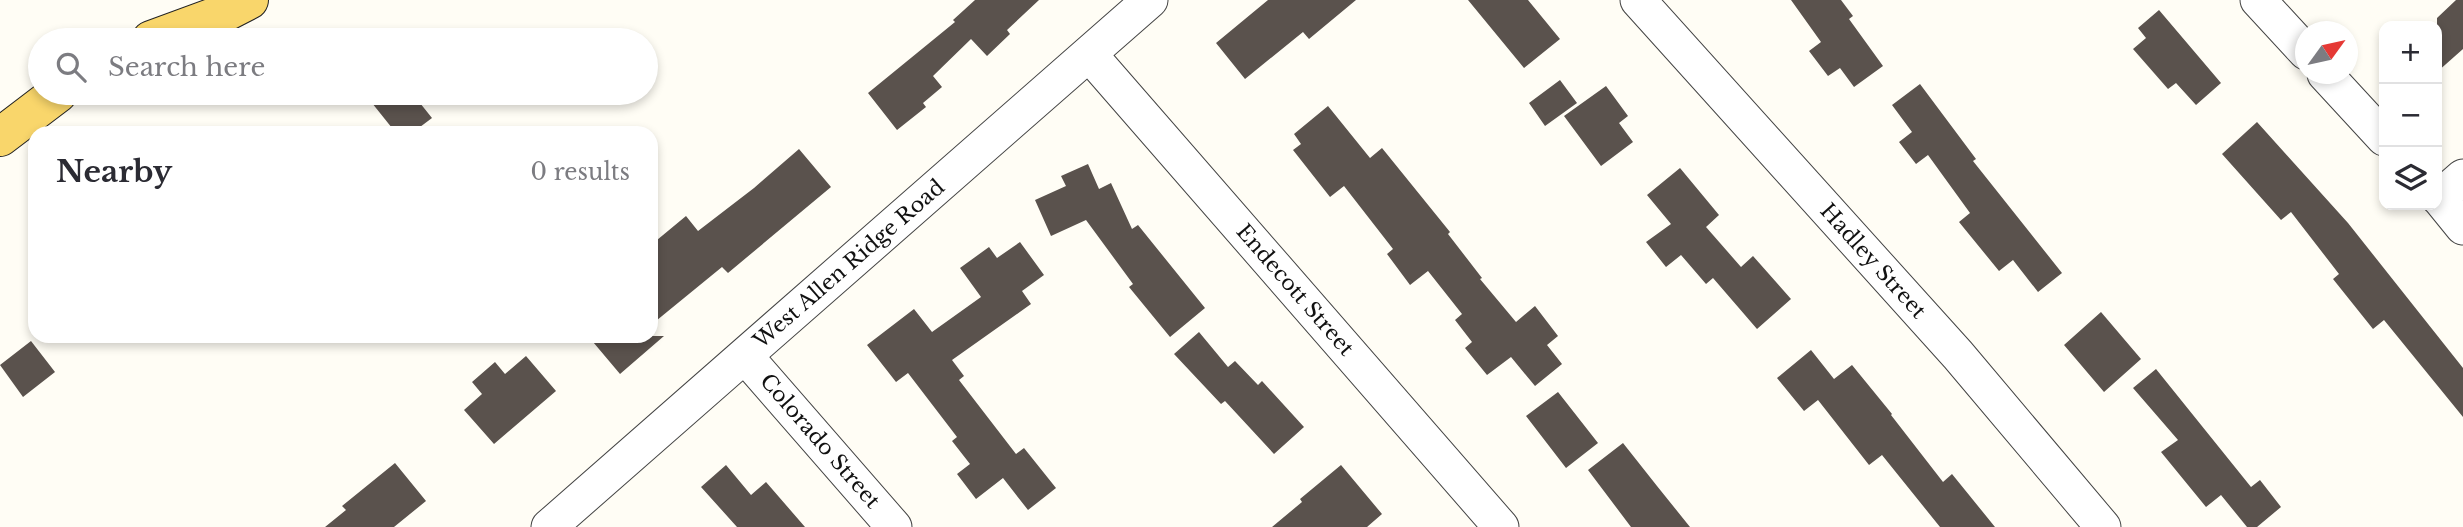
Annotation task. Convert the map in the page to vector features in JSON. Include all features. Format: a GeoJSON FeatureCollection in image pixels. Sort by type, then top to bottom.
{"type":"FeatureCollection","features":[{"type":"Feature","properties":{"kind":"main road"},"geometry":{"type":"LineString","coordinates":[[183,28],[250,0]]}},
{"type":"Feature","properties":{"kind":"main road"},"geometry":{"type":"LineString","coordinates":[[0,137],[42,105]]}},
{"type":"Feature","properties":{"kind":"street","name":"West Allen Ridge Road"},"geometry":{"type":"LineString","coordinates":[[548,527],[1150,0]]}},
{"type":"Feature","properties":{"kind":"street","name":"Hadley Street"},"geometry":{"type":"LineString","coordinates":[[1637,0],[1958,355],[2104,527]]}},
{"type":"Feature","properties":{"kind":"street"},"geometry":{"type":"LineString","coordinates":[[2258,0],[2295,41]]}},
{"type":"Feature","properties":{"kind":"street","name":"Endecott Street"},"geometry":{"type":"LineString","coordinates":[[1089,54],[1501,527]]}},
{"type":"Feature","properties":{"kind":"street"},"geometry":{"type":"LineString","coordinates":[[2334,84],[2379,133]]}},
{"type":"Feature","properties":{"kind":"street"},"geometry":{"type":"LineString","coordinates":[[2446,190],[2463,227]]}},
{"type":"Feature","properties":{"kind":"street","name":"Colorado Street"},"geometry":{"type":"LineString","coordinates":[[745,356],[894,527]]}},
{"type":"Feature","properties":{"kind":"building"},"geometry":{"type":"Polygon","coordinates":[[[975,0],[1039,0],[1007,30],[1010,34],[987,56],[971,39],[933,76],[942,87],[923,103],[926,107],[897,130],[868,93],[955,22],[953,20],[975,0]]]}},
{"type":"Feature","properties":{"kind":"building"},"geometry":{"type":"Polygon","coordinates":[[[1268,0],[1356,0],[1309,39],[1303,32],[1245,79],[1216,43],[1268,0]]]}},
{"type":"Feature","properties":{"kind":"building"},"geometry":{"type":"Polygon","coordinates":[[[1468,0],[1528,0],[1560,39],[1524,68],[1468,0]]]}},
{"type":"Feature","properties":{"kind":"building"},"geometry":{"type":"Polygon","coordinates":[[[1791,0],[1841,0],[1853,16],[1849,19],[1883,66],[1854,87],[1840,68],[1828,76],[1809,51],[1821,42],[1791,0]]]}},
{"type":"Feature","properties":{"kind":"building"},"geometry":{"type":"Polygon","coordinates":[[[2456,0],[2463,0],[2463,49],[2442,68],[2442,21],[2437,21],[2456,0]]]}},
{"type":"Feature","properties":{"kind":"building"},"geometry":{"type":"Polygon","coordinates":[[[2159,10],[2221,83],[2196,105],[2176,83],[2168,89],[2133,49],[2146,38],[2138,28],[2159,10]]]}},
{"type":"Feature","properties":{"kind":"building"},"geometry":{"type":"Polygon","coordinates":[[[1560,80],[1577,103],[1545,126],[1529,103],[1560,80]]]}},
{"type":"Feature","properties":{"kind":"building"},"geometry":{"type":"Polygon","coordinates":[[[1920,84],[1976,159],[1973,161],[2062,273],[2038,292],[2013,260],[1999,271],[1959,222],[1970,213],[1928,155],[1916,164],[1899,142],[1912,132],[1892,105],[1920,84]]]}},
{"type":"Feature","properties":{"kind":"building"},"geometry":{"type":"Polygon","coordinates":[[[1606,86],[1628,116],[1619,123],[1633,142],[1601,166],[1564,116],[1606,86]]]}},
{"type":"Feature","properties":{"kind":"building"},"geometry":{"type":"Polygon","coordinates":[[[374,105],[422,105],[432,118],[421,126],[390,126],[374,105]]]}},
{"type":"Feature","properties":{"kind":"building"},"geometry":{"type":"Polygon","coordinates":[[[1328,106],[1370,158],[1382,148],[1450,232],[1448,234],[1482,278],[1480,279],[1516,322],[1535,306],[1558,336],[1547,345],[1562,364],[1535,386],[1511,357],[1487,375],[1465,348],[1472,342],[1455,320],[1462,314],[1428,271],[1410,285],[1387,254],[1393,249],[1344,186],[1330,197],[1293,150],[1301,144],[1294,134],[1328,106]]]}},
{"type":"Feature","properties":{"kind":"building"},"geometry":{"type":"Polygon","coordinates":[[[2257,122],[2348,223],[2463,368],[2463,417],[2384,320],[2373,329],[2333,279],[2339,274],[2291,212],[2281,220],[2222,154],[2257,122]]]}},
{"type":"Feature","properties":{"kind":"building"},"geometry":{"type":"Polygon","coordinates":[[[799,149],[831,187],[728,273],[722,267],[658,319],[658,239],[686,216],[698,231],[799,149]]]}},
{"type":"Feature","properties":{"kind":"building"},"geometry":{"type":"Polygon","coordinates":[[[1088,164],[1099,189],[1111,183],[1132,229],[1138,225],[1205,308],[1170,337],[1129,287],[1133,284],[1086,220],[1051,236],[1035,200],[1066,186],[1061,176],[1088,164]]]}},
{"type":"Feature","properties":{"kind":"building"},"geometry":{"type":"Polygon","coordinates":[[[1680,168],[1719,215],[1706,227],[1741,267],[1753,256],[1791,299],[1757,329],[1713,278],[1706,284],[1681,255],[1666,267],[1646,242],[1671,224],[1647,195],[1680,168]]]}},
{"type":"Feature","properties":{"kind":"building"},"geometry":{"type":"Polygon","coordinates":[[[1020,242],[1044,275],[1022,291],[1031,304],[952,360],[964,376],[959,380],[1016,454],[1024,448],[1056,488],[1028,510],[1003,478],[976,499],[957,474],[970,464],[952,441],[957,437],[908,373],[896,382],[867,345],[914,309],[932,332],[981,297],[960,268],[989,247],[997,258],[1020,242]]]}},
{"type":"Feature","properties":{"kind":"building"},"geometry":{"type":"Polygon","coordinates":[[[2101,312],[2141,359],[2104,392],[2064,345],[2101,312]]]}},
{"type":"Feature","properties":{"kind":"building"},"geometry":{"type":"Polygon","coordinates":[[[1199,332],[1228,367],[1235,361],[1258,385],[1262,381],[1304,427],[1274,454],[1225,401],[1221,404],[1174,354],[1199,332]]]}},
{"type":"Feature","properties":{"kind":"building"},"geometry":{"type":"Polygon","coordinates":[[[28,343],[33,343],[55,372],[23,397],[0,365],[28,343]]]}},
{"type":"Feature","properties":{"kind":"building"},"geometry":{"type":"Polygon","coordinates":[[[594,343],[656,343],[620,374],[594,343]]]}},
{"type":"Feature","properties":{"kind":"building"},"geometry":{"type":"Polygon","coordinates":[[[1811,350],[1834,379],[1852,365],[1943,482],[1952,474],[1995,527],[1940,527],[1882,455],[1869,465],[1818,400],[1804,411],[1777,378],[1811,350]]]}},
{"type":"Feature","properties":{"kind":"building"},"geometry":{"type":"Polygon","coordinates":[[[526,356],[556,391],[494,444],[464,410],[482,394],[472,382],[495,362],[505,374],[526,356]]]}},
{"type":"Feature","properties":{"kind":"building"},"geometry":{"type":"Polygon","coordinates":[[[2156,369],[2251,487],[2260,480],[2281,507],[2257,527],[2247,527],[2221,495],[2206,507],[2161,452],[2178,440],[2133,388],[2156,369]]]}},
{"type":"Feature","properties":{"kind":"building"},"geometry":{"type":"Polygon","coordinates":[[[1558,392],[1598,443],[1566,468],[1526,416],[1558,392]]]}},
{"type":"Feature","properties":{"kind":"building"},"geometry":{"type":"Polygon","coordinates":[[[1623,443],[1690,527],[1631,527],[1588,470],[1623,443]]]}},
{"type":"Feature","properties":{"kind":"building"},"geometry":{"type":"Polygon","coordinates":[[[395,463],[426,501],[394,527],[325,527],[346,510],[342,506],[395,463]]]}},
{"type":"Feature","properties":{"kind":"building"},"geometry":{"type":"Polygon","coordinates":[[[726,465],[751,495],[766,482],[805,527],[737,527],[701,487],[726,465]]]}},
{"type":"Feature","properties":{"kind":"building"},"geometry":{"type":"Polygon","coordinates":[[[1341,465],[1382,514],[1367,527],[1272,527],[1302,502],[1300,499],[1341,465]]]}}]}
